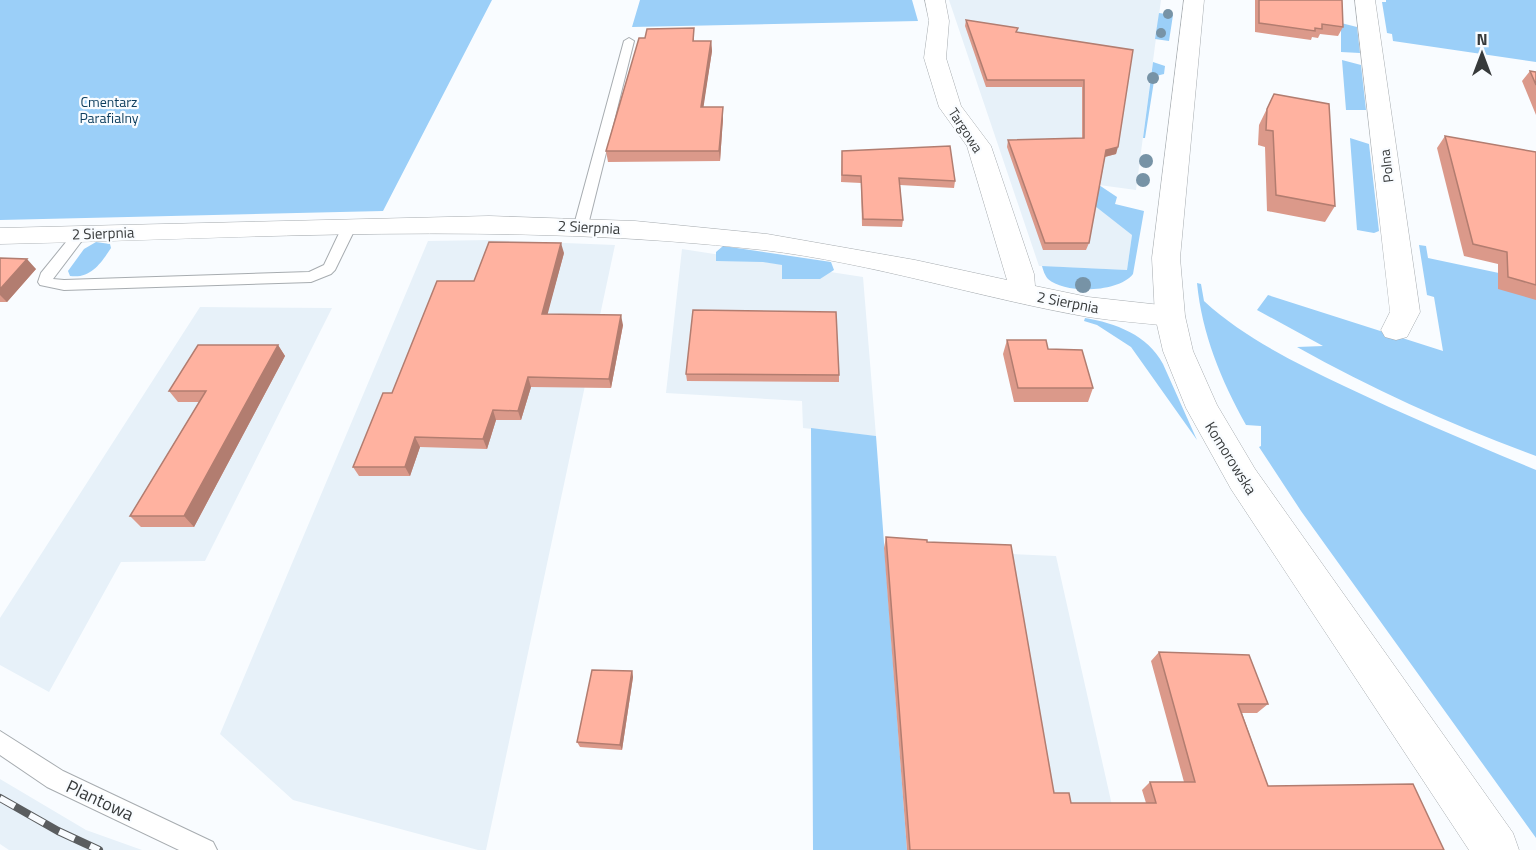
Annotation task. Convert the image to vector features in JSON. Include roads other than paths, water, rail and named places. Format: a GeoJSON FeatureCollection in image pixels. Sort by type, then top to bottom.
{"type":"FeatureCollection","features":[{"type":"Feature","properties":{"kind":"street","name":"Targowa"},"geometry":{"type":"LineString","coordinates":[[935,0],[939,21],[935,58],[950,107],[979,146],[1020,274],[1022,282],[1019,293]]}},
{"type":"Feature","properties":{"kind":"street","name":"Komorowska"},"geometry":{"type":"LineString","coordinates":[[1194,0],[1166,258],[1170,316],[1190,384],[1217,437],[1286,543],[1496,850]]}},
{"type":"Feature","properties":{"kind":"street","name":"Polna"},"geometry":{"type":"LineString","coordinates":[[1365,0],[1405,312],[1396,330]]}},
{"type":"Feature","properties":{"kind":"street","name":"2 Sierpnia"},"geometry":{"type":"LineString","coordinates":[[0,236],[489,224],[581,225],[767,242],[895,265],[1088,307],[1170,316]]}},
{"type":"Feature","properties":{"kind":"lane"},"geometry":{"type":"LineString","coordinates":[[581,225],[629,41]]}},
{"type":"Feature","properties":{"kind":"lane"},"geometry":{"type":"LineString","coordinates":[[80,234],[46,276],[45,282],[64,285],[311,277],[330,267],[349,227]]}},
{"type":"Feature","properties":{"kind":"lane","name":"Plantowa"},"geometry":{"type":"LineString","coordinates":[[0,742],[55,779],[205,850]]}},
{"type":"Feature","properties":{"kind":"railway"},"geometry":{"type":"LineString","coordinates":[[0,798],[58,831],[99,850]]}},
{"type":"Feature","properties":{"kind":"park label","name":"Cmentarz Parafialny"},"geometry":{"type":"Point","coordinates":[109,109]}}]}
